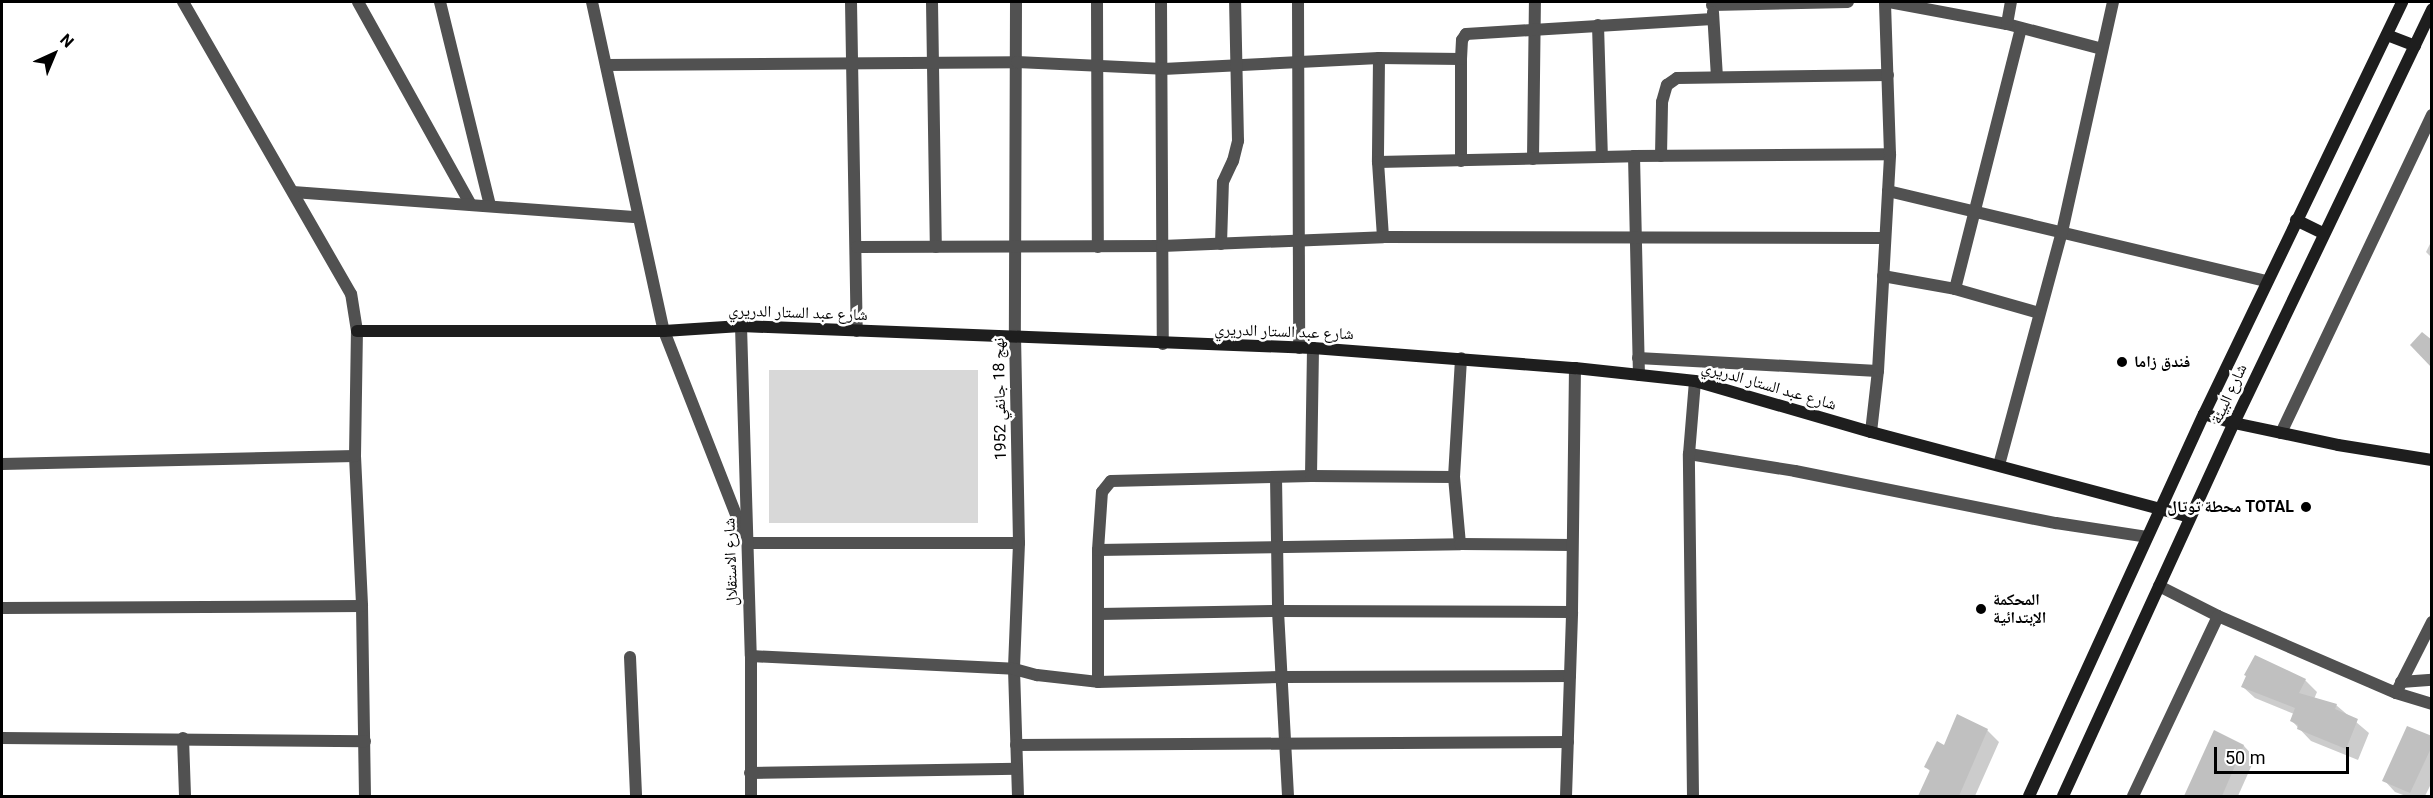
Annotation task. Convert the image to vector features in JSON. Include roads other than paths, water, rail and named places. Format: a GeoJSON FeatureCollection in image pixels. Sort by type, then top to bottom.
{"type":"FeatureCollection","features":[{"type":"Feature","properties":{"kind":"main road"},"geometry":{"type":"LineString","coordinates":[[2029,796],[2266,281],[2402,2]]}},
{"type":"Feature","properties":{"kind":"main road","name":"شارع البيئة"},"geometry":{"type":"LineString","coordinates":[[2063,796],[2323,233],[2432,9]]}},
{"type":"Feature","properties":{"kind":"main road"},"geometry":{"type":"LineString","coordinates":[[2386,35],[2415,46]]}},
{"type":"Feature","properties":{"kind":"main road"},"geometry":{"type":"LineString","coordinates":[[2296,220],[2323,233]]}},
{"type":"Feature","properties":{"kind":"main road","name":"شارع عبد الستار الدريري"},"geometry":{"type":"LineString","coordinates":[[357,331],[664,331],[741,326],[1313,348],[1575,368],[1695,381],[1871,432],[2190,517]]}},
{"type":"Feature","properties":{"kind":"main road"},"geometry":{"type":"LineString","coordinates":[[2204,414],[2282,433],[2432,460]]}},
{"type":"Feature","properties":{"kind":"street"},"geometry":{"type":"LineString","coordinates":[[183,2],[351,294],[357,331],[355,456],[362,606],[365,796]]}},
{"type":"Feature","properties":{"kind":"street"},"geometry":{"type":"LineString","coordinates":[[358,2],[471,205]]}},
{"type":"Feature","properties":{"kind":"street"},"geometry":{"type":"LineString","coordinates":[[440,2],[490,206]]}},
{"type":"Feature","properties":{"kind":"street"},"geometry":{"type":"LineString","coordinates":[[592,2],[637,217],[664,331],[747,543],[1019,543]]}},
{"type":"Feature","properties":{"kind":"street"},"geometry":{"type":"LineString","coordinates":[[851,2],[857,331]]}},
{"type":"Feature","properties":{"kind":"street"},"geometry":{"type":"LineString","coordinates":[[932,2],[936,247]]}},
{"type":"Feature","properties":{"kind":"street","name":"نهج 18 جانفي 1952"},"geometry":{"type":"LineString","coordinates":[[1016,2],[1015,335],[1019,543],[1014,669],[1018,796]]}},
{"type":"Feature","properties":{"kind":"street"},"geometry":{"type":"LineString","coordinates":[[1098,2],[1098,247]]}},
{"type":"Feature","properties":{"kind":"street"},"geometry":{"type":"LineString","coordinates":[[1161,2],[1163,344]]}},
{"type":"Feature","properties":{"kind":"street"},"geometry":{"type":"LineString","coordinates":[[1221,244],[1223,182],[1233,161],[1238,141],[1235,2]]}},
{"type":"Feature","properties":{"kind":"street"},"geometry":{"type":"LineString","coordinates":[[1298,2],[1299,348]]}},
{"type":"Feature","properties":{"kind":"street"},"geometry":{"type":"LineString","coordinates":[[1533,159],[1535,2]]}},
{"type":"Feature","properties":{"kind":"street"},"geometry":{"type":"LineString","coordinates":[[1717,77],[1712,3],[1848,2]]}},
{"type":"Feature","properties":{"kind":"street"},"geometry":{"type":"LineString","coordinates":[[1871,432],[1878,371],[1890,154],[1885,2]]}},
{"type":"Feature","properties":{"kind":"street"},"geometry":{"type":"LineString","coordinates":[[1890,2],[2007,24],[2102,49]]}},
{"type":"Feature","properties":{"kind":"street"},"geometry":{"type":"LineString","coordinates":[[2007,24],[2012,2]]}},
{"type":"Feature","properties":{"kind":"street"},"geometry":{"type":"LineString","coordinates":[[1999,465],[2062,232],[2113,2]]}},
{"type":"Feature","properties":{"kind":"street"},"geometry":{"type":"LineString","coordinates":[[1461,161],[1462,39],[1468,32],[1713,19]]}},
{"type":"Feature","properties":{"kind":"street"},"geometry":{"type":"LineString","coordinates":[[1598,25],[1602,157]]}},
{"type":"Feature","properties":{"kind":"street"},"geometry":{"type":"LineString","coordinates":[[1954,289],[2021,28]]}},
{"type":"Feature","properties":{"kind":"street"},"geometry":{"type":"LineString","coordinates":[[606,65],[1017,62],[1163,69],[1379,58],[1461,59]]}},
{"type":"Feature","properties":{"kind":"street"},"geometry":{"type":"LineString","coordinates":[[1379,58],[1378,162],[1383,237]]}},
{"type":"Feature","properties":{"kind":"street"},"geometry":{"type":"LineString","coordinates":[[1661,156],[1662,102],[1667,85],[1677,78],[1888,75]]}},
{"type":"Feature","properties":{"kind":"street"},"geometry":{"type":"LineString","coordinates":[[2282,433],[2432,116]]}},
{"type":"Feature","properties":{"kind":"street"},"geometry":{"type":"LineString","coordinates":[[1378,162],[1634,156],[1890,154]]}},
{"type":"Feature","properties":{"kind":"street"},"geometry":{"type":"LineString","coordinates":[[1634,156],[1634,237],[1639,375]]}},
{"type":"Feature","properties":{"kind":"street"},"geometry":{"type":"LineString","coordinates":[[1888,191],[2266,281]]}},
{"type":"Feature","properties":{"kind":"street"},"geometry":{"type":"LineString","coordinates":[[293,192],[637,217]]}},
{"type":"Feature","properties":{"kind":"street"},"geometry":{"type":"LineString","coordinates":[[857,247],[1162,246],[1383,237],[1885,238]]}},
{"type":"Feature","properties":{"kind":"street"},"geometry":{"type":"LineString","coordinates":[[1883,276],[1954,289],[2039,313]]}},
{"type":"Feature","properties":{"kind":"street","name":"شارع الاستقلال"},"geometry":{"type":"LineString","coordinates":[[741,326],[752,656],[751,796]]}},
{"type":"Feature","properties":{"kind":"street"},"geometry":{"type":"LineString","coordinates":[[1311,476],[1313,348]]}},
{"type":"Feature","properties":{"kind":"street"},"geometry":{"type":"LineString","coordinates":[[1460,544],[1454,477],[1461,358]]}},
{"type":"Feature","properties":{"kind":"street"},"geometry":{"type":"LineString","coordinates":[[1638,358],[1878,371]]}},
{"type":"Feature","properties":{"kind":"street"},"geometry":{"type":"LineString","coordinates":[[1566,796],[1572,612],[1575,368]]}},
{"type":"Feature","properties":{"kind":"street"},"geometry":{"type":"LineString","coordinates":[[1693,796],[1689,454],[1695,381]]}},
{"type":"Feature","properties":{"kind":"street"},"geometry":{"type":"LineString","coordinates":[[1689,454],[1795,471],[2056,523],[2147,537]]}},
{"type":"Feature","properties":{"kind":"street"},"geometry":{"type":"LineString","coordinates":[[2,464],[355,456]]}},
{"type":"Feature","properties":{"kind":"street"},"geometry":{"type":"LineString","coordinates":[[1098,682],[1098,550],[1102,492],[1111,481],[1311,476],[1454,477]]}},
{"type":"Feature","properties":{"kind":"street"},"geometry":{"type":"LineString","coordinates":[[1276,477],[1278,611],[1287,796]]}},
{"type":"Feature","properties":{"kind":"street"},"geometry":{"type":"LineString","coordinates":[[1098,550],[1460,544],[1572,545]]}},
{"type":"Feature","properties":{"kind":"street"},"geometry":{"type":"LineString","coordinates":[[2159,586],[2218,616],[2399,688],[2432,704]]}},
{"type":"Feature","properties":{"kind":"street"},"geometry":{"type":"LineString","coordinates":[[2,608],[362,606]]}},
{"type":"Feature","properties":{"kind":"street"},"geometry":{"type":"LineString","coordinates":[[1099,614],[1278,611],[1572,612]]}},
{"type":"Feature","properties":{"kind":"street"},"geometry":{"type":"LineString","coordinates":[[2133,796],[2218,616]]}},
{"type":"Feature","properties":{"kind":"street"},"geometry":{"type":"LineString","coordinates":[[2399,688],[2432,622]]}},
{"type":"Feature","properties":{"kind":"street"},"geometry":{"type":"LineString","coordinates":[[752,656],[1014,669],[1037,675],[1098,682],[1281,677],[1570,676]]}},
{"type":"Feature","properties":{"kind":"street"},"geometry":{"type":"LineString","coordinates":[[630,657],[636,796]]}},
{"type":"Feature","properties":{"kind":"street"},"geometry":{"type":"LineString","coordinates":[[2399,688],[2432,680]]}},
{"type":"Feature","properties":{"kind":"street"},"geometry":{"type":"LineString","coordinates":[[2,738],[365,741]]}},
{"type":"Feature","properties":{"kind":"street"},"geometry":{"type":"LineString","coordinates":[[183,738],[185,796]]}},
{"type":"Feature","properties":{"kind":"street"},"geometry":{"type":"LineString","coordinates":[[1016,745],[1568,742]]}},
{"type":"Feature","properties":{"kind":"street"},"geometry":{"type":"LineString","coordinates":[[750,773],[1017,769]]}},
{"type":"Feature","properties":{"kind":"place","name":"فندق زاما"},"geometry":{"type":"Point","coordinates":[2122,362]}},
{"type":"Feature","properties":{"kind":"place","name":"محطة توتال TOTAL"},"geometry":{"type":"Point","coordinates":[2306,507]}},
{"type":"Feature","properties":{"kind":"place","name":"المحكمة الإبتدائية"},"geometry":{"type":"Point","coordinates":[1981,609]}}]}
